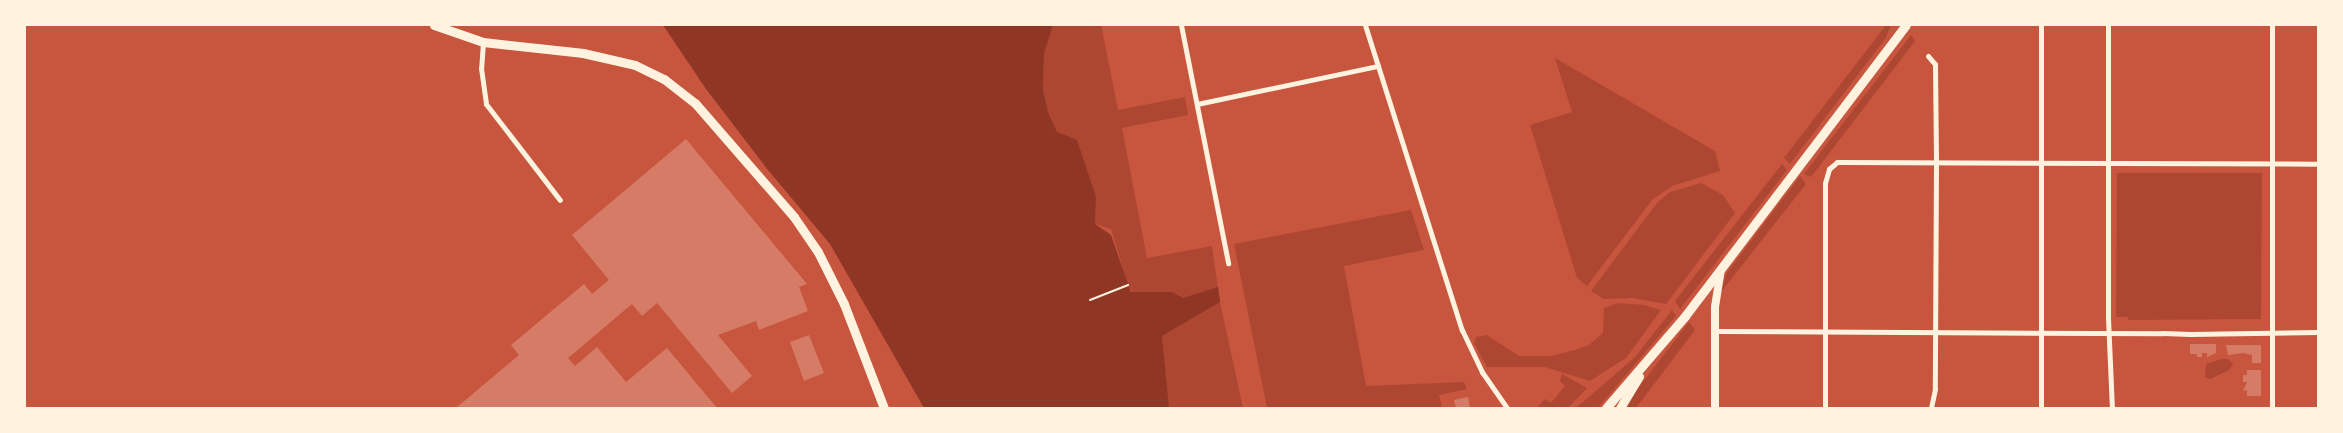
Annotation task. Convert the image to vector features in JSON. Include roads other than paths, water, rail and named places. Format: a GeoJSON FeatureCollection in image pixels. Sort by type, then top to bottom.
{"type":"FeatureCollection","features":[{"type":"Feature","properties":{"kind":"main road"},"geometry":{"type":"LineString","coordinates":[[434,25],[483,42],[583,53],[635,65],[664,79],[696,103],[781,202],[818,252],[844,304],[884,408]]}},
{"type":"Feature","properties":{"kind":"main road"},"geometry":{"type":"LineString","coordinates":[[1606,408],[1644,367],[1722,268],[1906,25]]}},
{"type":"Feature","properties":{"kind":"main road"},"geometry":{"type":"LineString","coordinates":[[1620,408],[1644,367]]}},
{"type":"Feature","properties":{"kind":"street"},"geometry":{"type":"LineString","coordinates":[[1181,25],[1228,263]]}},
{"type":"Feature","properties":{"kind":"street"},"geometry":{"type":"LineString","coordinates":[[1365,25],[1462,330],[1482,372],[1507,408]]}},
{"type":"Feature","properties":{"kind":"street"},"geometry":{"type":"LineString","coordinates":[[2041,25],[2041,408]]}},
{"type":"Feature","properties":{"kind":"street"},"geometry":{"type":"LineString","coordinates":[[2108,25],[2109,332],[2112,408]]}},
{"type":"Feature","properties":{"kind":"street"},"geometry":{"type":"LineString","coordinates":[[2272,25],[2272,408]]}},
{"type":"Feature","properties":{"kind":"street"},"geometry":{"type":"LineString","coordinates":[[483,42],[481,68],[486,104],[560,200]]}},
{"type":"Feature","properties":{"kind":"street"},"geometry":{"type":"LineString","coordinates":[[1928,56],[1935,64],[1936,163],[1936,389],[1931,408]]}},
{"type":"Feature","properties":{"kind":"street"},"geometry":{"type":"LineString","coordinates":[[1197,104],[1378,66]]}},
{"type":"Feature","properties":{"kind":"street"},"geometry":{"type":"LineString","coordinates":[[1825,408],[1825,184],[1829,169],[1838,162],[2318,164]]}},
{"type":"Feature","properties":{"kind":"street"},"geometry":{"type":"LineString","coordinates":[[1715,408],[1716,300],[1722,268]]}},
{"type":"Feature","properties":{"kind":"street"},"geometry":{"type":"LineString","coordinates":[[1716,331],[2190,334],[2318,332]]}}]}
